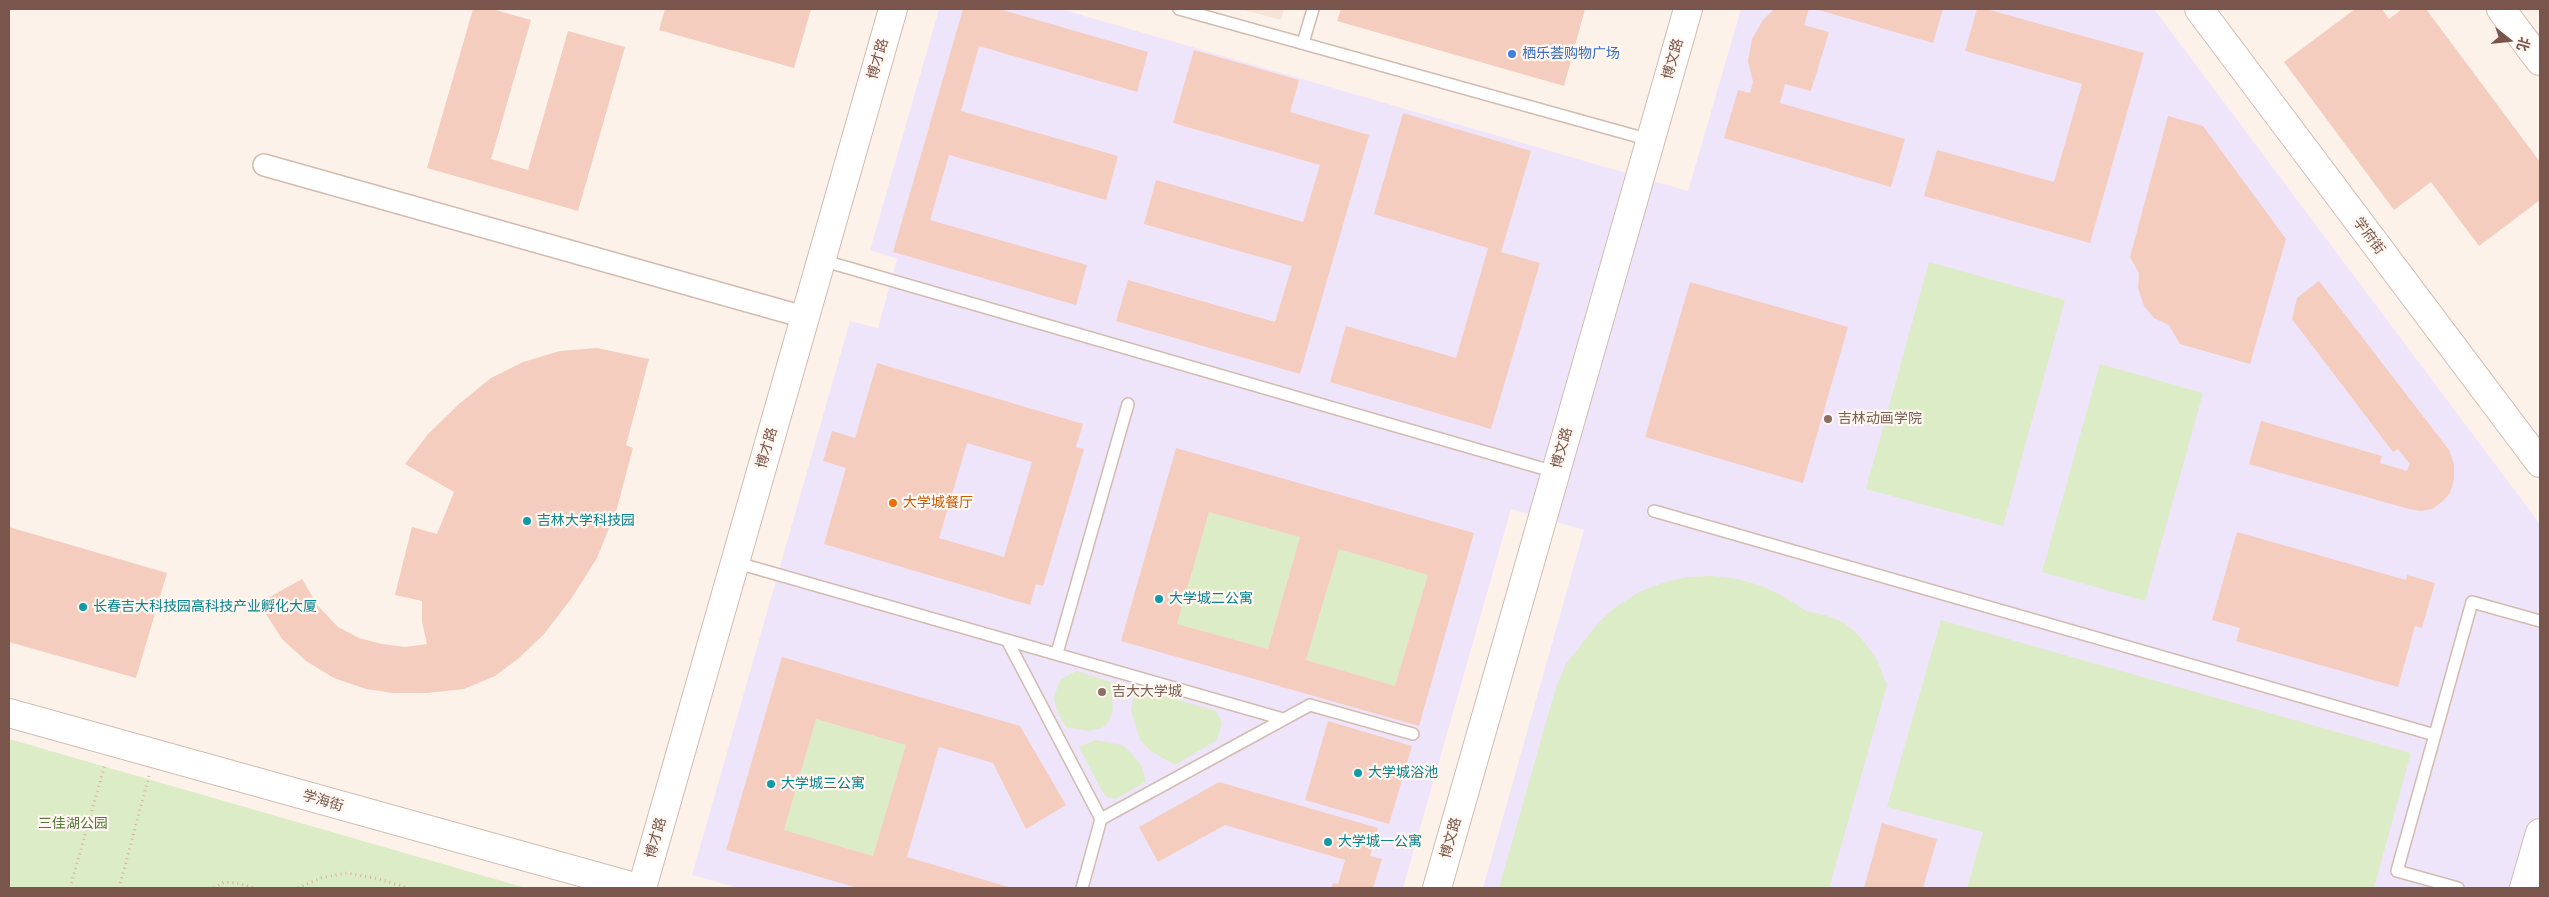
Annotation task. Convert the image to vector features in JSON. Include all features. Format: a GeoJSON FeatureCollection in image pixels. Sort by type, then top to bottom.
{"type":"FeatureCollection","features":[{"type":"Feature","properties":{"kind":"street","name":"博才路"},"geometry":{"type":"LineString","coordinates":[[642,888],[893,9]]}},
{"type":"Feature","properties":{"kind":"street","name":"博文路"},"geometry":{"type":"LineString","coordinates":[[1436,888],[1688,9]]}},
{"type":"Feature","properties":{"kind":"street","name":"学府街"},"geometry":{"type":"LineString","coordinates":[[2199,9],[2540,463]]}},
{"type":"Feature","properties":{"kind":"street"},"geometry":{"type":"LineString","coordinates":[[2501,9],[2540,61]]}},
{"type":"Feature","properties":{"kind":"street"},"geometry":{"type":"LineString","coordinates":[[264,165],[804,317]]}},
{"type":"Feature","properties":{"kind":"street","name":"学海街"},"geometry":{"type":"LineString","coordinates":[[9,713],[638,888]]}},
{"type":"Feature","properties":{"kind":"street"},"geometry":{"type":"LineString","coordinates":[[2524,888],[2540,833]]}},
{"type":"Feature","properties":{"kind":"lane"},"geometry":{"type":"LineString","coordinates":[[1179,9],[1650,140]]}},
{"type":"Feature","properties":{"kind":"lane"},"geometry":{"type":"LineString","coordinates":[[1303,43],[1313,9]]}},
{"type":"Feature","properties":{"kind":"lane"},"geometry":{"type":"LineString","coordinates":[[820,260],[1555,472]]}},
{"type":"Feature","properties":{"kind":"lane"},"geometry":{"type":"LineString","coordinates":[[1057,654],[1128,404]]}},
{"type":"Feature","properties":{"kind":"lane"},"geometry":{"type":"LineString","coordinates":[[1654,511],[2435,735]]}},
{"type":"Feature","properties":{"kind":"lane"},"geometry":{"type":"LineString","coordinates":[[734,562],[1283,719]]}},
{"type":"Feature","properties":{"kind":"lane"},"geometry":{"type":"LineString","coordinates":[[2458,888],[2397,871],[2472,602],[2540,621]]}},
{"type":"Feature","properties":{"kind":"lane"},"geometry":{"type":"LineString","coordinates":[[1007,640],[1101,819],[1082,888]]}},
{"type":"Feature","properties":{"kind":"lane"},"geometry":{"type":"LineString","coordinates":[[1101,819],[1310,705],[1413,734]]}},
{"type":"Feature","properties":{"kind":"path"},"geometry":{"type":"LineString","coordinates":[[70,888],[112,742]]}},
{"type":"Feature","properties":{"kind":"path"},"geometry":{"type":"LineString","coordinates":[[119,888],[156,754]]}},
{"type":"Feature","properties":{"kind":"path"},"geometry":{"type":"LineString","coordinates":[[298,888],[321,878],[347,873],[379,879],[408,888]]}},
{"type":"Feature","properties":{"kind":"path"},"geometry":{"type":"LineString","coordinates":[[214,888],[224,882],[237,883],[254,888]]}},
{"type":"Feature","properties":{"kind":"shaded area","name":"吉林动画学院"},"geometry":{"type":"Polygon","coordinates":[[[939,9],[1061,9],[1688,191],[1741,9],[2154,9],[2540,524],[2540,888],[1483,888],[1584,530],[1511,509],[1403,888],[739,888],[692,875],[850,321],[878,328],[897,259],[870,250],[939,9]]]}},
{"type":"Feature","properties":{"kind":"shaded area"},"geometry":{"type":"Polygon","coordinates":[[[1240,9],[1284,9],[1281,20],[1240,9]]]}},
{"type":"Feature","properties":{"kind":"green space"},"geometry":{"type":"Polygon","coordinates":[[[1929,262],[2065,300],[2003,526],[1866,489],[1929,262]]]}},
{"type":"Feature","properties":{"kind":"green space"},"geometry":{"type":"Polygon","coordinates":[[[2100,364],[2203,393],[2145,601],[2042,572],[2100,364]]]}},
{"type":"Feature","properties":{"kind":"green space"},"geometry":{"type":"Polygon","coordinates":[[[1209,512],[1300,537],[1268,649],[1177,624],[1209,512]]]}},
{"type":"Feature","properties":{"kind":"green space"},"geometry":{"type":"Polygon","coordinates":[[[1339,549],[1428,575],[1395,686],[1306,660],[1339,549]]]}},
{"type":"Feature","properties":{"kind":"green space"},"geometry":{"type":"Polygon","coordinates":[[[1713,576],[1738,579],[1762,586],[1785,597],[1806,611],[1825,615],[1843,622],[1860,637],[1876,658],[1887,685],[1829,888],[1499,888],[1556,687],[1566,664],[1598,623],[1617,606],[1639,592],[1662,583],[1687,577],[1713,576]]]}},
{"type":"Feature","properties":{"kind":"green space"},"geometry":{"type":"Polygon","coordinates":[[[1941,620],[2411,753],[2374,888],[1967,888],[1983,832],[1887,807],[1941,620]]]}},
{"type":"Feature","properties":{"kind":"green space"},"geometry":{"type":"Polygon","coordinates":[[[1076,671],[1111,682],[1113,709],[1109,721],[1102,728],[1088,731],[1066,727],[1056,709],[1054,697],[1060,680],[1076,671]]]}},
{"type":"Feature","properties":{"kind":"green space"},"geometry":{"type":"Polygon","coordinates":[[[1143,690],[1216,711],[1222,723],[1217,740],[1175,765],[1151,751],[1140,740],[1131,710],[1133,699],[1143,690]]]}},
{"type":"Feature","properties":{"kind":"green space"},"geometry":{"type":"Polygon","coordinates":[[[816,719],[906,745],[873,856],[784,830],[816,719]]]}},
{"type":"Feature","properties":{"kind":"green space","name":"三佳湖公园"},"geometry":{"type":"Polygon","coordinates":[[[9,739],[526,888],[9,888],[9,739]]]}},
{"type":"Feature","properties":{"kind":"green space"},"geometry":{"type":"Polygon","coordinates":[[[1096,740],[1122,745],[1141,765],[1146,781],[1115,799],[1103,793],[1079,747],[1096,740]]]}},
{"type":"Feature","properties":{"kind":"building"},"geometry":{"type":"Polygon","coordinates":[[[473,9],[492,9],[531,20],[491,159],[528,170],[568,31],[625,47],[578,211],[427,168],[473,9]]]}},
{"type":"Feature","properties":{"kind":"building"},"geometry":{"type":"Polygon","coordinates":[[[665,9],[811,9],[794,68],[659,30],[665,9]]]}},
{"type":"Feature","properties":{"kind":"building"},"geometry":{"type":"Polygon","coordinates":[[[963,9],[999,9],[1148,52],[1137,92],[979,46],[961,111],[1118,156],[1106,200],[949,155],[930,220],[1087,265],[1076,305],[893,252],[963,9]]]}},
{"type":"Feature","properties":{"kind":"building","name":"栖乐荟购物广场"},"geometry":{"type":"Polygon","coordinates":[[[1341,9],[1585,9],[1564,86],[1337,21],[1341,9]]]}},
{"type":"Feature","properties":{"kind":"building"},"geometry":{"type":"Polygon","coordinates":[[[1774,9],[1809,9],[1804,25],[1829,32],[1811,91],[1785,84],[1780,103],[1905,139],[1891,187],[1724,138],[1738,90],[1750,93],[1753,82],[1748,61],[1752,39],[1763,20],[1774,9]]]}},
{"type":"Feature","properties":{"kind":"building"},"geometry":{"type":"Polygon","coordinates":[[[1815,9],[1943,9],[1933,43],[1815,9]]]}},
{"type":"Feature","properties":{"kind":"building"},"geometry":{"type":"Polygon","coordinates":[[[1977,9],[1986,9],[2144,53],[2090,243],[1924,196],[1937,150],[2054,182],[2082,84],[1965,51],[1977,9]]]}},
{"type":"Feature","properties":{"kind":"building"},"geometry":{"type":"Polygon","coordinates":[[[2355,9],[2382,9],[2389,19],[2402,9],[2426,9],[2540,162],[2540,200],[2479,246],[2431,182],[2394,210],[2284,62],[2355,9]]]}},
{"type":"Feature","properties":{"kind":"building"},"geometry":{"type":"Polygon","coordinates":[[[1194,50],[1299,80],[1290,112],[1369,135],[1300,374],[1116,321],[1128,280],[1275,322],[1292,266],[1144,224],[1156,180],[1303,222],[1320,165],[1173,123],[1194,50]]]}},
{"type":"Feature","properties":{"kind":"building"},"geometry":{"type":"Polygon","coordinates":[[[1403,113],[1531,151],[1501,252],[1540,263],[1491,429],[1330,382],[1346,326],[1456,358],[1488,248],[1374,214],[1403,113]]]}},
{"type":"Feature","properties":{"kind":"building"},"geometry":{"type":"Polygon","coordinates":[[[2168,116],[2203,126],[2286,239],[2250,364],[2180,344],[2169,325],[2154,318],[2144,306],[2138,288],[2139,273],[2130,257],[2168,116]]]}},
{"type":"Feature","properties":{"kind":"building"},"geometry":{"type":"Polygon","coordinates":[[[2319,281],[2449,450],[2454,464],[2454,480],[2450,493],[2432,509],[2421,511],[2409,509],[2249,464],[2261,421],[2382,456],[2380,463],[2407,471],[2410,464],[2398,449],[2393,452],[2292,319],[2297,298],[2319,281]]]}},
{"type":"Feature","properties":{"kind":"building"},"geometry":{"type":"Polygon","coordinates":[[[1690,282],[1848,327],[1803,483],[1645,437],[1690,282]]]}},
{"type":"Feature","properties":{"kind":"building","name":"吉林大学科技园"},"geometry":{"type":"Polygon","coordinates":[[[597,348],[649,359],[626,445],[633,448],[617,508],[597,558],[571,599],[544,634],[519,658],[495,676],[464,689],[427,693],[393,693],[366,689],[334,678],[306,661],[282,639],[266,614],[274,609],[268,598],[302,579],[318,606],[338,627],[359,638],[405,647],[427,644],[422,622],[422,601],[395,595],[412,527],[437,534],[454,492],[405,464],[428,434],[459,404],[491,378],[523,362],[560,351],[597,348]]]}},
{"type":"Feature","properties":{"kind":"building","name":"大学城餐厅"},"geometry":{"type":"Polygon","coordinates":[[[877,363],[1083,424],[1076,447],[1084,449],[1043,586],[1036,584],[1030,605],[824,544],[846,468],[823,461],[832,431],[855,438],[877,363]],[[967,443],[939,538],[1004,557],[1032,462],[967,443]]]}},
{"type":"Feature","properties":{"kind":"building","name":"大学城二公寓"},"geometry":{"type":"Polygon","coordinates":[[[1176,448],[1474,533],[1419,726],[1121,641],[1176,448]],[[1209,512],[1177,624],[1268,649],[1300,537],[1209,512]],[[1339,549],[1306,660],[1395,686],[1428,575],[1339,549]]]}},
{"type":"Feature","properties":{"kind":"building","name":"长春吉大科技园高科技产业孵化大厦"},"geometry":{"type":"Polygon","coordinates":[[[9,527],[167,573],[136,678],[9,642],[9,527]]]}},
{"type":"Feature","properties":{"kind":"building"},"geometry":{"type":"Polygon","coordinates":[[[2237,532],[2406,580],[2407,575],[2435,583],[2422,628],[2415,626],[2398,687],[2236,641],[2240,628],[2212,620],[2237,532]]]}},
{"type":"Feature","properties":{"kind":"building","name":"大学城三公寓"},"geometry":{"type":"Polygon","coordinates":[[[782,657],[1020,726],[1066,805],[1026,829],[993,763],[939,747],[907,857],[1012,888],[858,888],[726,850],[782,657]],[[816,719],[784,830],[873,856],[906,745],[816,719]]]}},
{"type":"Feature","properties":{"kind":"building","name":"大学城浴池"},"geometry":{"type":"Polygon","coordinates":[[[1328,721],[1412,746],[1389,824],[1305,800],[1328,721]]]}},
{"type":"Feature","properties":{"kind":"building","name":"大学城一公寓"},"geometry":{"type":"Polygon","coordinates":[[[1219,782],[1378,828],[1370,856],[1382,859],[1373,888],[1331,888],[1333,883],[1338,884],[1345,860],[1225,825],[1158,862],[1139,827],[1219,782]]]}},
{"type":"Feature","properties":{"kind":"building"},"geometry":{"type":"Polygon","coordinates":[[[1882,823],[1937,839],[1923,888],[1864,888],[1882,823]]]}},
{"type":"Feature","properties":{"kind":"place","name":"栖乐荟购物广场"},"geometry":{"type":"Point","coordinates":[1512,54]}},
{"type":"Feature","properties":{"kind":"place","name":"吉林动画学院"},"geometry":{"type":"Point","coordinates":[1828,419]}},
{"type":"Feature","properties":{"kind":"place","name":"大学城餐厅"},"geometry":{"type":"Point","coordinates":[893,503]}},
{"type":"Feature","properties":{"kind":"place","name":"吉林大学科技园"},"geometry":{"type":"Point","coordinates":[527,521]}},
{"type":"Feature","properties":{"kind":"place","name":"大学城二公寓"},"geometry":{"type":"Point","coordinates":[1159,599]}},
{"type":"Feature","properties":{"kind":"place","name":"长春吉大科技园高科技产业孵化大厦"},"geometry":{"type":"Point","coordinates":[83,607]}},
{"type":"Feature","properties":{"kind":"place","name":"吉大大学城"},"geometry":{"type":"Point","coordinates":[1102,692]}},
{"type":"Feature","properties":{"kind":"place","name":"大学城浴池"},"geometry":{"type":"Point","coordinates":[1358,773]}},
{"type":"Feature","properties":{"kind":"place","name":"大学城三公寓"},"geometry":{"type":"Point","coordinates":[771,784]}},
{"type":"Feature","properties":{"kind":"place","name":"大学城一公寓"},"geometry":{"type":"Point","coordinates":[1328,842]}}]}
